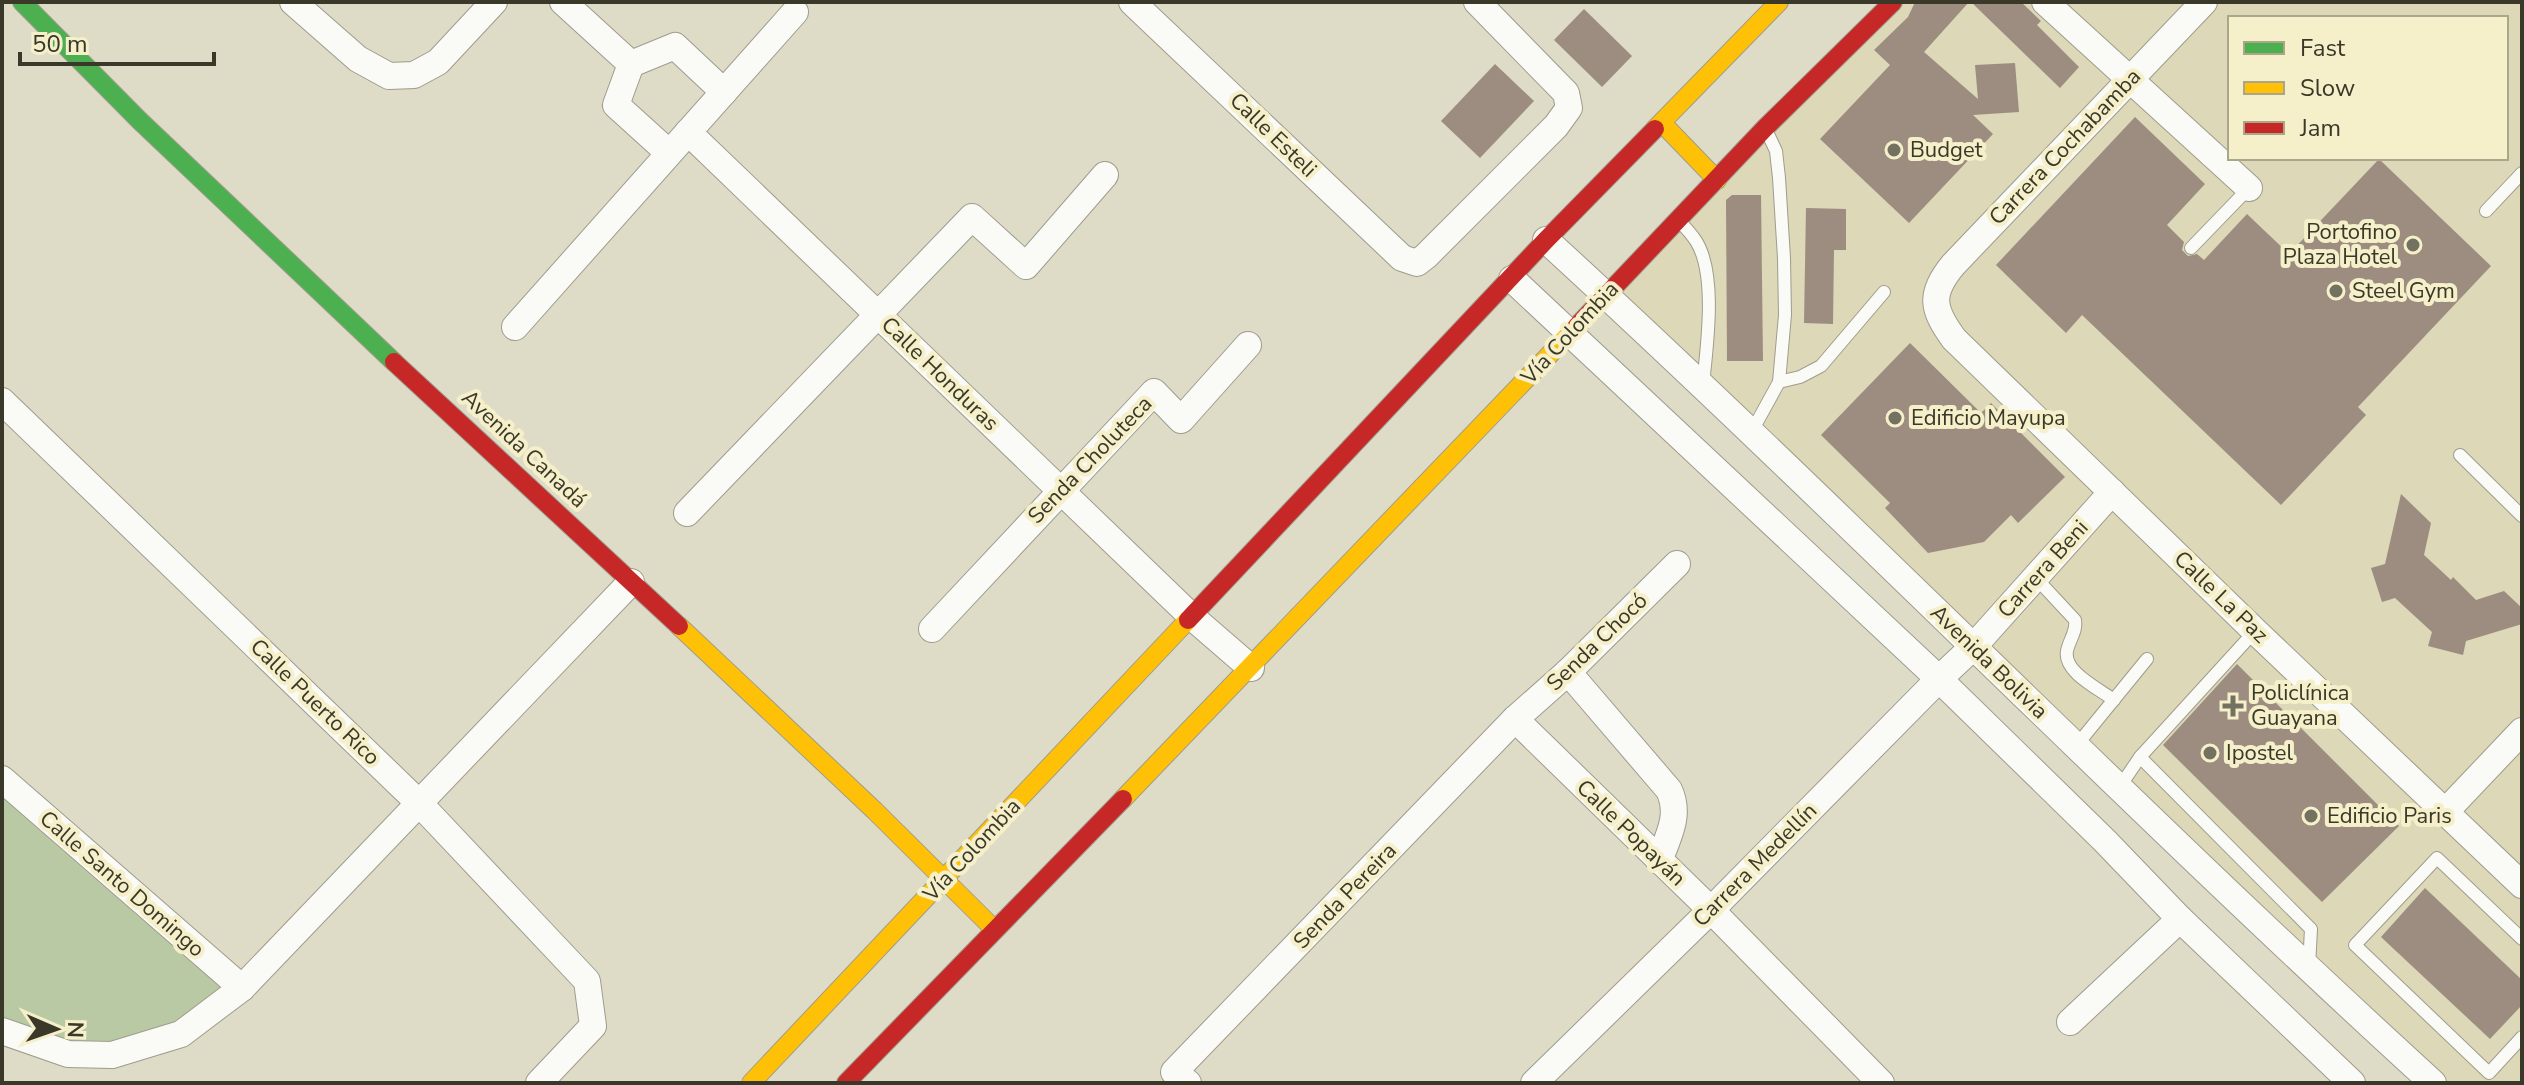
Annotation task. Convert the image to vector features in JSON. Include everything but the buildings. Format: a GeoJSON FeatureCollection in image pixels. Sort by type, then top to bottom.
{"type":"FeatureCollection","features":[{"type":"Feature","properties":{"kind":"main road","name":"Avenida Canadá"},"geometry":{"type":"LineString","coordinates":[[22,2],[119,102],[631,582],[994,929]]}},
{"type":"Feature","properties":{"kind":"main road","name":"Vía Colombia"},"geometry":{"type":"LineString","coordinates":[[751,1083],[1546,240],[1779,2]]}},
{"type":"Feature","properties":{"kind":"main road","name":"Vía Colombia"},"geometry":{"type":"LineString","coordinates":[[846,1083],[1251,668],[1765,128],[1893,2]]}},
{"type":"Feature","properties":{"kind":"main road"},"geometry":{"type":"LineString","coordinates":[[1662,123],[1717,180]]}},
{"type":"Feature","properties":{"kind":"street"},"geometry":{"type":"LineString","coordinates":[[293,2],[358,59],[389,76],[414,75],[438,62],[494,2]]}},
{"type":"Feature","properties":{"kind":"street"},"geometry":{"type":"LineString","coordinates":[[563,2],[631,64]]}},
{"type":"Feature","properties":{"kind":"street","name":"Calle Esteli"},"geometry":{"type":"LineString","coordinates":[[1132,2],[1402,258],[1417,263],[1556,126],[1569,108],[1566,93],[1493,7]]}},
{"type":"Feature","properties":{"kind":"street"},"geometry":{"type":"LineString","coordinates":[[2045,2],[2249,188]]}},
{"type":"Feature","properties":{"kind":"street","name":"Carrera Cochabamba"},"geometry":{"type":"LineString","coordinates":[[1936,299],[1940,281],[1953,265],[2204,2]]}},
{"type":"Feature","properties":{"kind":"street"},"geometry":{"type":"LineString","coordinates":[[515,327],[795,12]]}},
{"type":"Feature","properties":{"kind":"street"},"geometry":{"type":"LineString","coordinates":[[669,153],[616,105],[631,64],[675,46],[724,92]]}},
{"type":"Feature","properties":{"kind":"street","name":"Calle Honduras"},"geometry":{"type":"LineString","coordinates":[[688,132],[1192,617]]}},
{"type":"Feature","properties":{"kind":"street"},"geometry":{"type":"LineString","coordinates":[[687,513],[972,217],[1026,266],[1105,175]]}},
{"type":"Feature","properties":{"kind":"street","name":"Avenida Bolivia"},"geometry":{"type":"LineString","coordinates":[[1546,240],[1974,646],[2308,970],[2433,1083]]}},
{"type":"Feature","properties":{"kind":"street"},"geometry":{"type":"LineString","coordinates":[[1512,279],[1939,679],[2180,919],[2352,1083]]}},
{"type":"Feature","properties":{"kind":"street","name":"Calle La Paz"},"geometry":{"type":"LineString","coordinates":[[1936,299],[1939,318],[1954,339],[2522,885]]}},
{"type":"Feature","properties":{"kind":"street","name":"Senda Choluteca"},"geometry":{"type":"LineString","coordinates":[[932,629],[1154,392],[1181,420],[1248,345]]}},
{"type":"Feature","properties":{"kind":"street","name":"Calle Puerto Rico"},"geometry":{"type":"LineString","coordinates":[[6,412],[419,803],[587,981],[593,1026],[539,1083]]}},
{"type":"Feature","properties":{"kind":"street","name":"Carrera Beni"},"geometry":{"type":"LineString","coordinates":[[1974,646],[2112,492]]}},
{"type":"Feature","properties":{"kind":"street","name":"Senda Chocó"},"geometry":{"type":"LineString","coordinates":[[1515,719],[1568,672],[1677,564]]}},
{"type":"Feature","properties":{"kind":"street"},"geometry":{"type":"LineString","coordinates":[[2,1031],[68,1054],[112,1055],[181,1034],[242,988],[631,582]]}},
{"type":"Feature","properties":{"kind":"street"},"geometry":{"type":"LineString","coordinates":[[1192,617],[1251,668]]}},
{"type":"Feature","properties":{"kind":"street","name":"Carrera Medellín"},"geometry":{"type":"LineString","coordinates":[[1534,1083],[1974,646]]}},
{"type":"Feature","properties":{"kind":"street"},"geometry":{"type":"LineString","coordinates":[[1568,672],[1669,790],[1675,802],[1674,822],[1659,861]]}},
{"type":"Feature","properties":{"kind":"street","name":"Calle Popayán"},"geometry":{"type":"LineString","coordinates":[[1515,719],[1711,910],[1881,1083]]}},
{"type":"Feature","properties":{"kind":"street","name":"Senda Pereira"},"geometry":{"type":"LineString","coordinates":[[1181,1078],[1515,719]]}},
{"type":"Feature","properties":{"kind":"street"},"geometry":{"type":"LineString","coordinates":[[2446,811],[2522,731]]}},
{"type":"Feature","properties":{"kind":"street","name":"Calle Santo Domingo"},"geometry":{"type":"LineString","coordinates":[[2,779],[242,988]]}},
{"type":"Feature","properties":{"kind":"street"},"geometry":{"type":"LineString","coordinates":[[2070,1022],[2180,919]]}},
{"type":"Feature","properties":{"kind":"lane"},"geometry":{"type":"LineString","coordinates":[[1751,433],[1779,382],[1785,315],[1776,151],[1765,128]]}},
{"type":"Feature","properties":{"kind":"lane"},"geometry":{"type":"LineString","coordinates":[[2486,211],[2522,173]]}},
{"type":"Feature","properties":{"kind":"lane"},"geometry":{"type":"LineString","coordinates":[[2191,248],[2249,188]]}},
{"type":"Feature","properties":{"kind":"lane"},"geometry":{"type":"LineString","coordinates":[[1679,220],[1698,243],[1710,303],[1702,387]]}},
{"type":"Feature","properties":{"kind":"lane"},"geometry":{"type":"LineString","coordinates":[[1779,382],[1800,377],[1821,366],[1884,292]]}},
{"type":"Feature","properties":{"kind":"lane"},"geometry":{"type":"LineString","coordinates":[[2460,455],[2522,516]]}},
{"type":"Feature","properties":{"kind":"lane"},"geometry":{"type":"LineString","coordinates":[[2035,577],[2075,620],[2075,631],[2067,652],[2071,668],[2114,700]]}},
{"type":"Feature","properties":{"kind":"lane"},"geometry":{"type":"LineString","coordinates":[[2119,788],[2140,757],[2255,631]]}},
{"type":"Feature","properties":{"kind":"lane"},"geometry":{"type":"LineString","coordinates":[[2076,746],[2147,659]]}},
{"type":"Feature","properties":{"kind":"lane"},"geometry":{"type":"LineString","coordinates":[[2140,757],[2311,929],[2308,970]]}},
{"type":"Feature","properties":{"kind":"lane"},"geometry":{"type":"LineString","coordinates":[[2522,939],[2437,858],[2355,945],[2489,1073],[2522,1037]]}},
{"type":"Feature","properties":{"kind":"shaded area"},"geometry":{"type":"Polygon","coordinates":[[[1895,2],[2522,2],[2522,1083],[2433,1083],[1606,294],[1895,2]]]}},
{"type":"Feature","properties":{"kind":"green space"},"geometry":{"type":"Polygon","coordinates":[[[2,791],[226,986],[172,1026],[112,1041],[69,1041],[12,1025],[2,1016],[2,791]]]}},
{"type":"Feature","properties":{"kind":"traffic: fast"},"geometry":{"type":"LineString","coordinates":[[22,2],[140,121],[394,362]]}},
{"type":"Feature","properties":{"kind":"traffic: slow"},"geometry":{"type":"LineString","coordinates":[[1655,129],[1779,2]]}},
{"type":"Feature","properties":{"kind":"traffic: slow"},"geometry":{"type":"LineString","coordinates":[[1662,123],[1717,180]]}},
{"type":"Feature","properties":{"kind":"traffic: slow"},"geometry":{"type":"LineString","coordinates":[[1123,799],[1577,326]]}},
{"type":"Feature","properties":{"kind":"traffic: slow"},"geometry":{"type":"LineString","coordinates":[[751,1083],[1188,620]]}},
{"type":"Feature","properties":{"kind":"traffic: slow"},"geometry":{"type":"LineString","coordinates":[[679,626],[875,811],[994,929]]}},
{"type":"Feature","properties":{"kind":"traffic: jam"},"geometry":{"type":"LineString","coordinates":[[1577,326],[1765,128],[1893,2]]}},
{"type":"Feature","properties":{"kind":"traffic: jam"},"geometry":{"type":"LineString","coordinates":[[1188,620],[1546,240],[1655,129]]}},
{"type":"Feature","properties":{"kind":"traffic: jam"},"geometry":{"type":"LineString","coordinates":[[394,362],[679,626]]}},
{"type":"Feature","properties":{"kind":"traffic: jam"},"geometry":{"type":"LineString","coordinates":[[846,1083],[1123,799]]}},
{"type":"Feature","properties":{"kind":"place","name":"Budget"},"geometry":{"type":"Point","coordinates":[1894,150]}},
{"type":"Feature","properties":{"kind":"place","name":"Portofino Plaza Hotel"},"geometry":{"type":"Point","coordinates":[2413,245]}},
{"type":"Feature","properties":{"kind":"place","name":"Steel Gym"},"geometry":{"type":"Point","coordinates":[2336,291]}},
{"type":"Feature","properties":{"kind":"place","name":"Edificio Mayupa"},"geometry":{"type":"Point","coordinates":[1895,418]}},
{"type":"Feature","properties":{"kind":"place","name":"Policlínica Guayana"},"geometry":{"type":"Point","coordinates":[2233,706]}},
{"type":"Feature","properties":{"kind":"place","name":"Ipostel"},"geometry":{"type":"Point","coordinates":[2210,753]}},
{"type":"Feature","properties":{"kind":"place","name":"Edificio Paris"},"geometry":{"type":"Point","coordinates":[2311,816]}}]}
